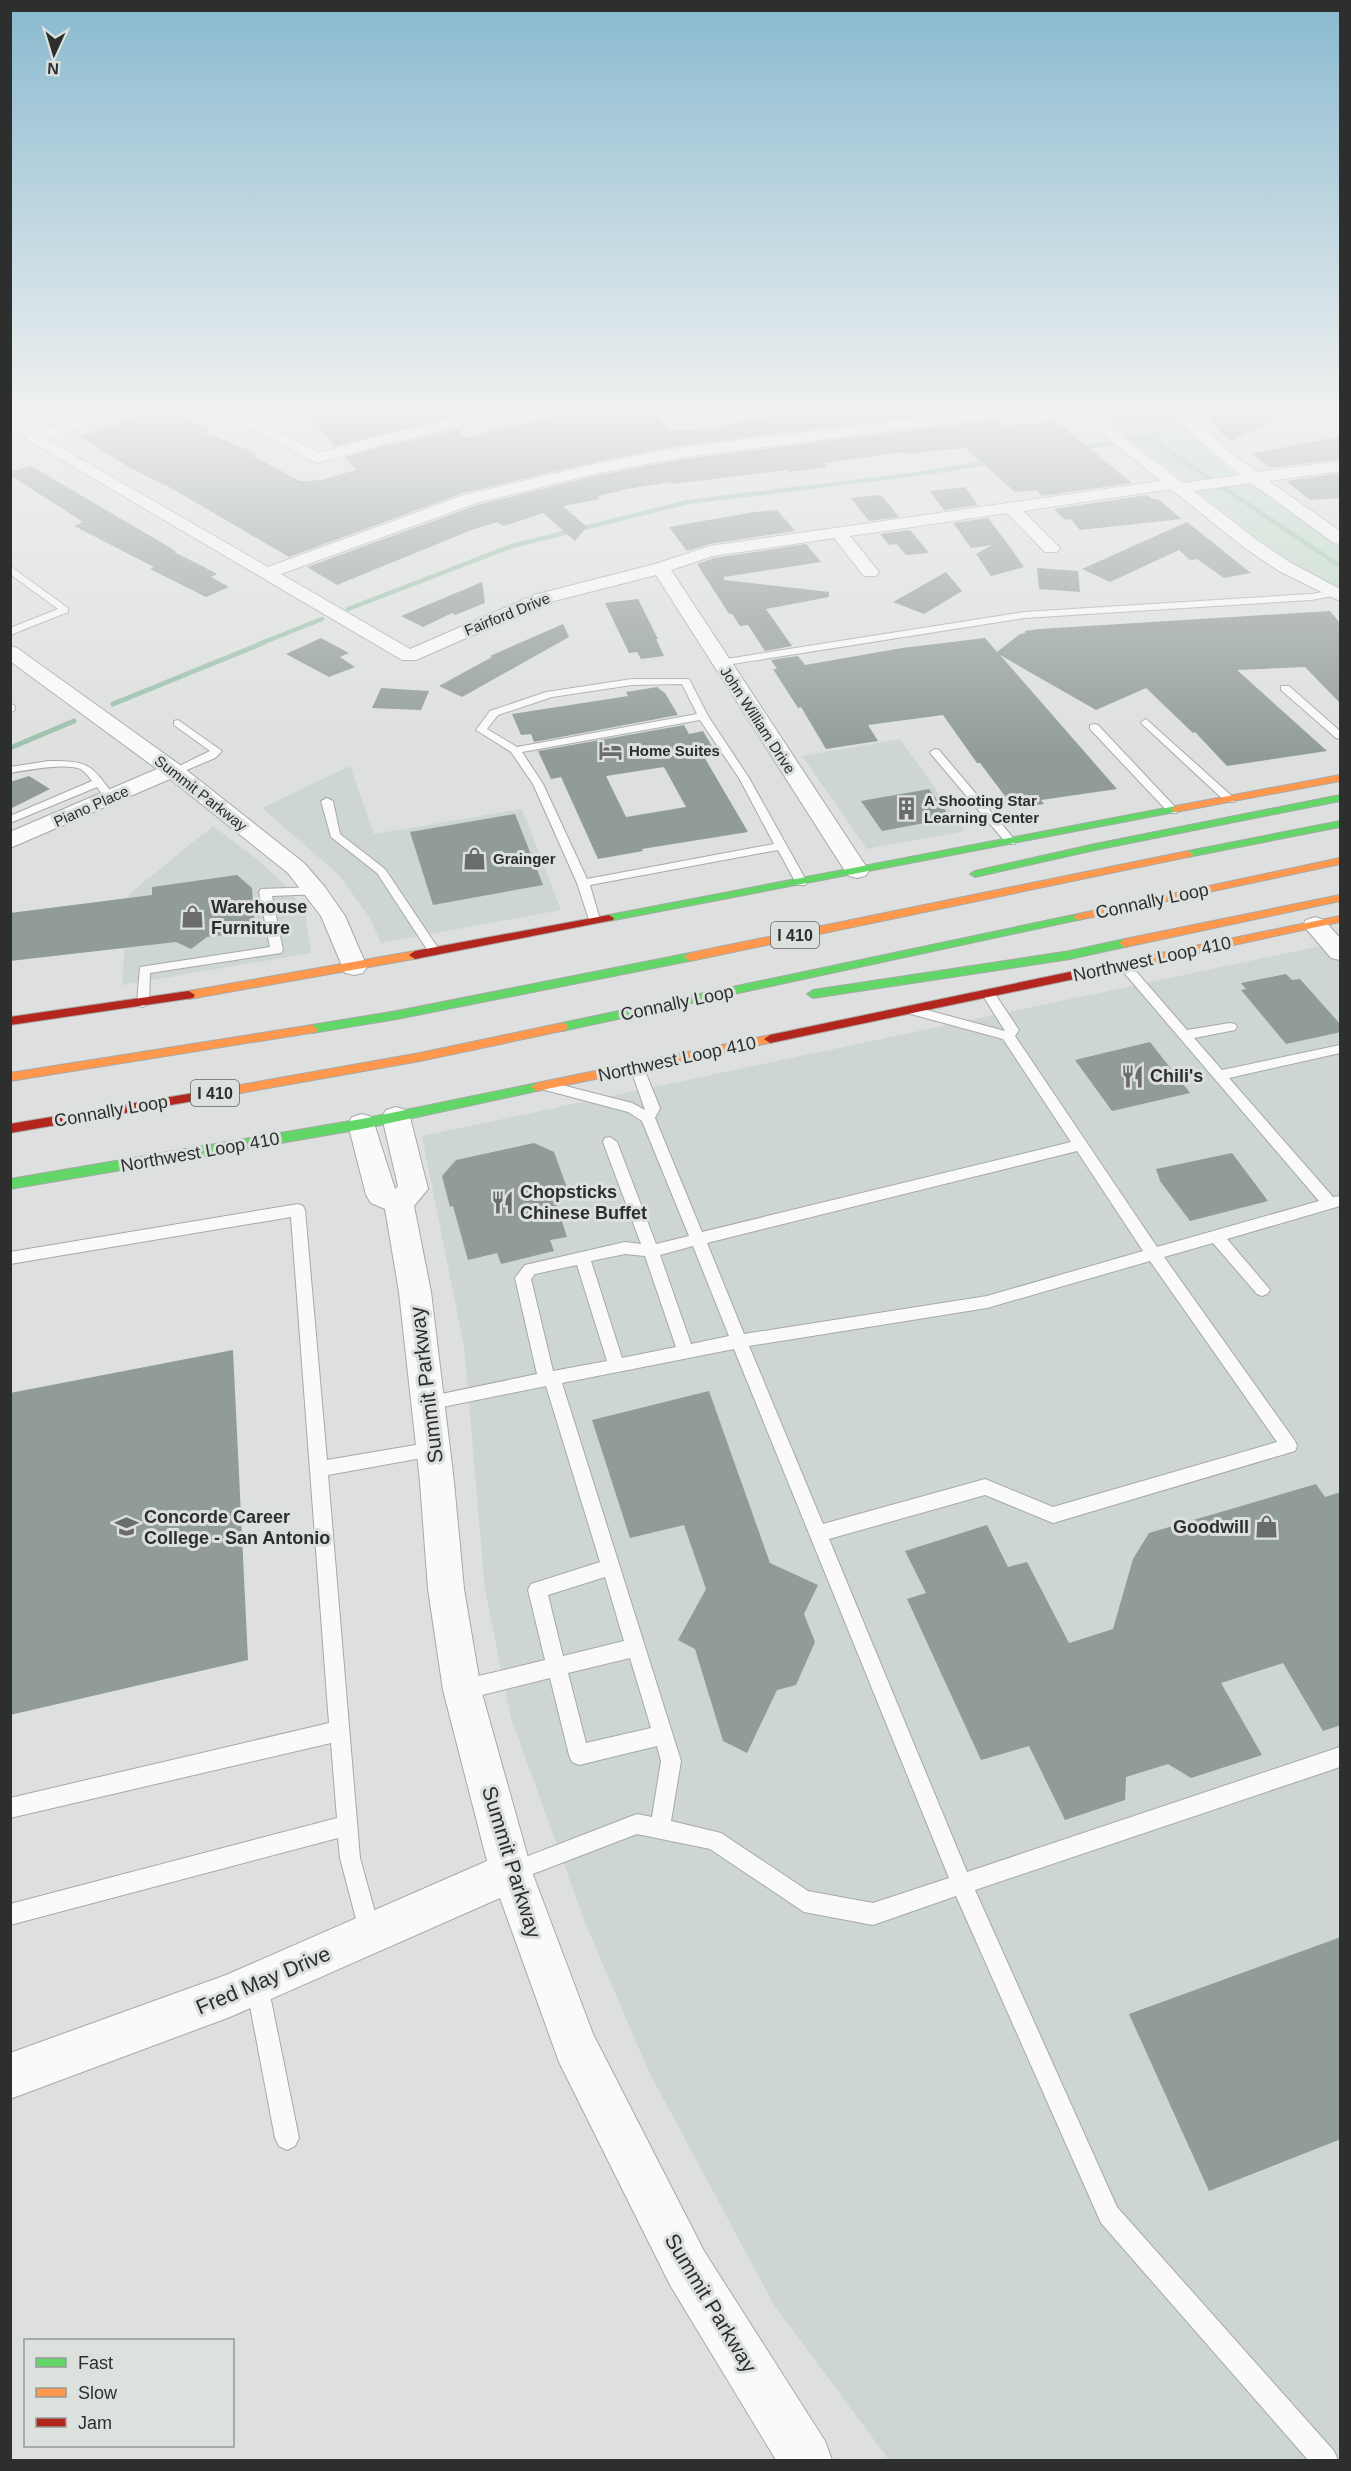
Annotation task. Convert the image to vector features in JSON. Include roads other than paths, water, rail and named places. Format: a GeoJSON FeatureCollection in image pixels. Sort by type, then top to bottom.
{"type":"FeatureCollection","features":[{"type":"Feature","properties":{"kind":"main road"},"geometry":{"type":"LineString","coordinates":[[10,1022],[143,1003],[354,967],[1341,778]]}},
{"type":"Feature","properties":{"kind":"main road"},"geometry":{"type":"LineString","coordinates":[[956,878],[1095,847],[1341,798]]}},
{"type":"Feature","properties":{"kind":"main road","name":"I 410"},"geometry":{"type":"LineString","coordinates":[[10,1077],[397,1015],[582,980],[998,892],[1341,824]]}},
{"type":"Feature","properties":{"kind":"main road","name":"Connally Loop"},"geometry":{"type":"LineString","coordinates":[[10,1129],[420,1057],[1341,861]]}},
{"type":"Feature","properties":{"kind":"main road"},"geometry":{"type":"LineString","coordinates":[[724,993],[792,995],[820,993],[1070,955],[1341,898]]}},
{"type":"Feature","properties":{"kind":"main road","name":"Northwest Loop 410"},"geometry":{"type":"LineString","coordinates":[[10,1184],[362,1125],[1341,919]]}},
{"type":"Feature","properties":{"kind":"main road"},"geometry":{"type":"LineString","coordinates":[[248,1039],[550,970]]}},
{"type":"Feature","properties":{"kind":"street"},"geometry":{"type":"LineString","coordinates":[[185,525],[268,573],[398,525]]}},
{"type":"Feature","properties":{"kind":"street","name":"Fairford Drive"},"geometry":{"type":"LineString","coordinates":[[268,573],[410,656],[540,599],[661,568],[710,551],[878,525]]}},
{"type":"Feature","properties":{"kind":"street"},"geometry":{"type":"LineString","coordinates":[[1028,525],[1051,548]]}},
{"type":"Feature","properties":{"kind":"street"},"geometry":{"type":"LineString","coordinates":[[1226,525],[1252,546],[1285,567],[1338,594]]}},
{"type":"Feature","properties":{"kind":"street"},"geometry":{"type":"LineString","coordinates":[[1322,525],[1341,539]]}},
{"type":"Feature","properties":{"kind":"street"},"geometry":{"type":"LineString","coordinates":[[837,531],[870,572]]}},
{"type":"Feature","properties":{"kind":"street","name":"John William Drive"},"geometry":{"type":"LineString","coordinates":[[661,568],[720,663],[857,871]]}},
{"type":"Feature","properties":{"kind":"street","name":"Summit Parkway"},"geometry":{"type":"LineString","coordinates":[[10,652],[173,771],[296,868],[333,916],[354,967]]}},
{"type":"Feature","properties":{"kind":"street","name":"Piano Place"},"geometry":{"type":"LineString","coordinates":[[10,841],[104,790],[173,771]]}},
{"type":"Feature","properties":{"kind":"street"},"geometry":{"type":"LineString","coordinates":[[1315,925],[1341,952]]}},
{"type":"Feature","properties":{"kind":"street"},"geometry":{"type":"LineString","coordinates":[[362,1125],[381,1195],[399,1203],[413,1189],[396,1117]]}},
{"type":"Feature","properties":{"kind":"street","name":"Summit Parkway"},"geometry":{"type":"LineString","coordinates":[[399,1203],[415,1292],[446,1589],[462,1690],[511,1872],[574,2046],[687,2268],[806,2460]]}},
{"type":"Feature","properties":{"kind":"street","name":"Fred May Drive"},"geometry":{"type":"LineString","coordinates":[[10,2076],[256,1984],[511,1872]]}},
{"type":"Feature","properties":{"kind":"lane"},"geometry":{"type":"LineString","coordinates":[[10,569],[65,610],[10,632]]}},
{"type":"Feature","properties":{"kind":"lane"},"geometry":{"type":"LineString","coordinates":[[720,663],[1024,615],[1338,594]]}},
{"type":"Feature","properties":{"kind":"lane"},"geometry":{"type":"LineString","coordinates":[[594,920],[583,883],[538,784],[514,750],[481,730],[494,713],[550,694],[632,682],[685,681],[703,716],[744,778],[801,882]]}},
{"type":"Feature","properties":{"kind":"lane"},"geometry":{"type":"LineString","coordinates":[[1285,688],[1341,736]]}},
{"type":"Feature","properties":{"kind":"lane"},"geometry":{"type":"LineString","coordinates":[[514,750],[703,716]]}},
{"type":"Feature","properties":{"kind":"lane"},"geometry":{"type":"LineString","coordinates":[[1146,722],[1230,800]]}},
{"type":"Feature","properties":{"kind":"lane"},"geometry":{"type":"LineString","coordinates":[[173,771],[211,756],[217,751],[178,723]]}},
{"type":"Feature","properties":{"kind":"lane"},"geometry":{"type":"LineString","coordinates":[[1094,727],[1173,811]]}},
{"type":"Feature","properties":{"kind":"lane"},"geometry":{"type":"LineString","coordinates":[[935,752],[1011,842]]}},
{"type":"Feature","properties":{"kind":"lane"},"geometry":{"type":"LineString","coordinates":[[10,770],[81,765],[89,769],[104,790],[10,820]]}},
{"type":"Feature","properties":{"kind":"lane"},"geometry":{"type":"LineString","coordinates":[[327,801],[335,835],[381,871],[434,951]]}},
{"type":"Feature","properties":{"kind":"lane"},"geometry":{"type":"LineString","coordinates":[[583,883],[782,846]]}},
{"type":"Feature","properties":{"kind":"lane"},"geometry":{"type":"LineString","coordinates":[[143,1003],[144,970],[277,950],[265,892],[316,891]]}},
{"type":"Feature","properties":{"kind":"lane"},"geometry":{"type":"LineString","coordinates":[[428,1403],[739,1341],[987,1302],[1336,1203],[1219,1075],[1124,965]]}},
{"type":"Feature","properties":{"kind":"lane"},"geometry":{"type":"LineString","coordinates":[[988,994],[1012,1030],[1008,1036]]}},
{"type":"Feature","properties":{"kind":"lane"},"geometry":{"type":"LineString","coordinates":[[818,1534],[985,1487],[1053,1515],[1289,1446],[1154,1254],[1008,1036],[912,1010]]}},
{"type":"Feature","properties":{"kind":"lane"},"geometry":{"type":"LineString","coordinates":[[1185,1035],[1230,1026]]}},
{"type":"Feature","properties":{"kind":"lane"},"geometry":{"type":"LineString","coordinates":[[1219,1075],[1341,1049]]}},
{"type":"Feature","properties":{"kind":"lane"},"geometry":{"type":"LineString","coordinates":[[637,1067],[653,1108],[648,1119]]}},
{"type":"Feature","properties":{"kind":"lane"},"geometry":{"type":"LineString","coordinates":[[548,1086],[632,1108],[648,1119],[961,1882],[1109,2215],[1325,2460]]}},
{"type":"Feature","properties":{"kind":"lane"},"geometry":{"type":"LineString","coordinates":[[610,1142],[686,1352]]}},
{"type":"Feature","properties":{"kind":"lane"},"geometry":{"type":"LineString","coordinates":[[660,1828],[671,1761],[637,1647],[549,1379],[523,1278],[530,1269],[625,1248],[651,1251],[1080,1145]]}},
{"type":"Feature","properties":{"kind":"lane"},"geometry":{"type":"LineString","coordinates":[[10,1258],[298,1210],[350,1858],[370,1934]]}},
{"type":"Feature","properties":{"kind":"lane"},"geometry":{"type":"LineString","coordinates":[[1216,1236],[1262,1290]]}},
{"type":"Feature","properties":{"kind":"lane"},"geometry":{"type":"LineString","coordinates":[[582,1257],[616,1365]]}},
{"type":"Feature","properties":{"kind":"lane"},"geometry":{"type":"LineString","coordinates":[[318,1469],[433,1449]]}},
{"type":"Feature","properties":{"kind":"lane"},"geometry":{"type":"LineString","coordinates":[[611,1567],[537,1590],[579,1755],[663,1735]]}},
{"type":"Feature","properties":{"kind":"lane"},"geometry":{"type":"LineString","coordinates":[[462,1690],[637,1647]]}},
{"type":"Feature","properties":{"kind":"lane"},"geometry":{"type":"LineString","coordinates":[[10,1808],[339,1731]]}},
{"type":"Feature","properties":{"kind":"lane"},"geometry":{"type":"LineString","coordinates":[[511,1872],[637,1824],[714,1840],[804,1901],[873,1914],[961,1882],[1341,1757]]}},
{"type":"Feature","properties":{"kind":"lane"},"geometry":{"type":"LineString","coordinates":[[10,1915],[347,1825]]}},
{"type":"Feature","properties":{"kind":"lane"},"geometry":{"type":"LineString","coordinates":[[256,1984],[287,2138]]}},
{"type":"Feature","properties":{"kind":"waterway"},"geometry":{"type":"LineString","coordinates":[[348,609],[512,546],[595,525]]}},
{"type":"Feature","properties":{"kind":"waterway"},"geometry":{"type":"LineString","coordinates":[[1279,525],[1340,566]]}},
{"type":"Feature","properties":{"kind":"waterway"},"geometry":{"type":"LineString","coordinates":[[259,644],[322,619]]}},
{"type":"Feature","properties":{"kind":"waterway"},"geometry":{"type":"LineString","coordinates":[[113,704],[263,643]]}},
{"type":"Feature","properties":{"kind":"waterway"},"geometry":{"type":"LineString","coordinates":[[10,748],[74,721]]}},
{"type":"Feature","properties":{"kind":"place","name":"Home Suites"},"geometry":{"type":"Point","coordinates":[611,750]}},
{"type":"Feature","properties":{"kind":"place","name":"A Shooting Star Learning Center"},"geometry":{"type":"Point","coordinates":[906,809]}},
{"type":"Feature","properties":{"kind":"place","name":"Grainger"},"geometry":{"type":"Point","coordinates":[475,858]}},
{"type":"Feature","properties":{"kind":"place","name":"Warehouse Furniture"},"geometry":{"type":"Point","coordinates":[193,917]}},
{"type":"Feature","properties":{"kind":"place","name":"Chili's"},"geometry":{"type":"Point","coordinates":[1132,1076]}},
{"type":"Feature","properties":{"kind":"place","name":"Chopsticks Chinese Buffet"},"geometry":{"type":"Point","coordinates":[502,1202]}},
{"type":"Feature","properties":{"kind":"place","name":"Concorde Career College - San Antonio"},"geometry":{"type":"Point","coordinates":[126,1527]}},
{"type":"Feature","properties":{"kind":"place","name":"Goodwill"},"geometry":{"type":"Point","coordinates":[1267,1527]}}]}
